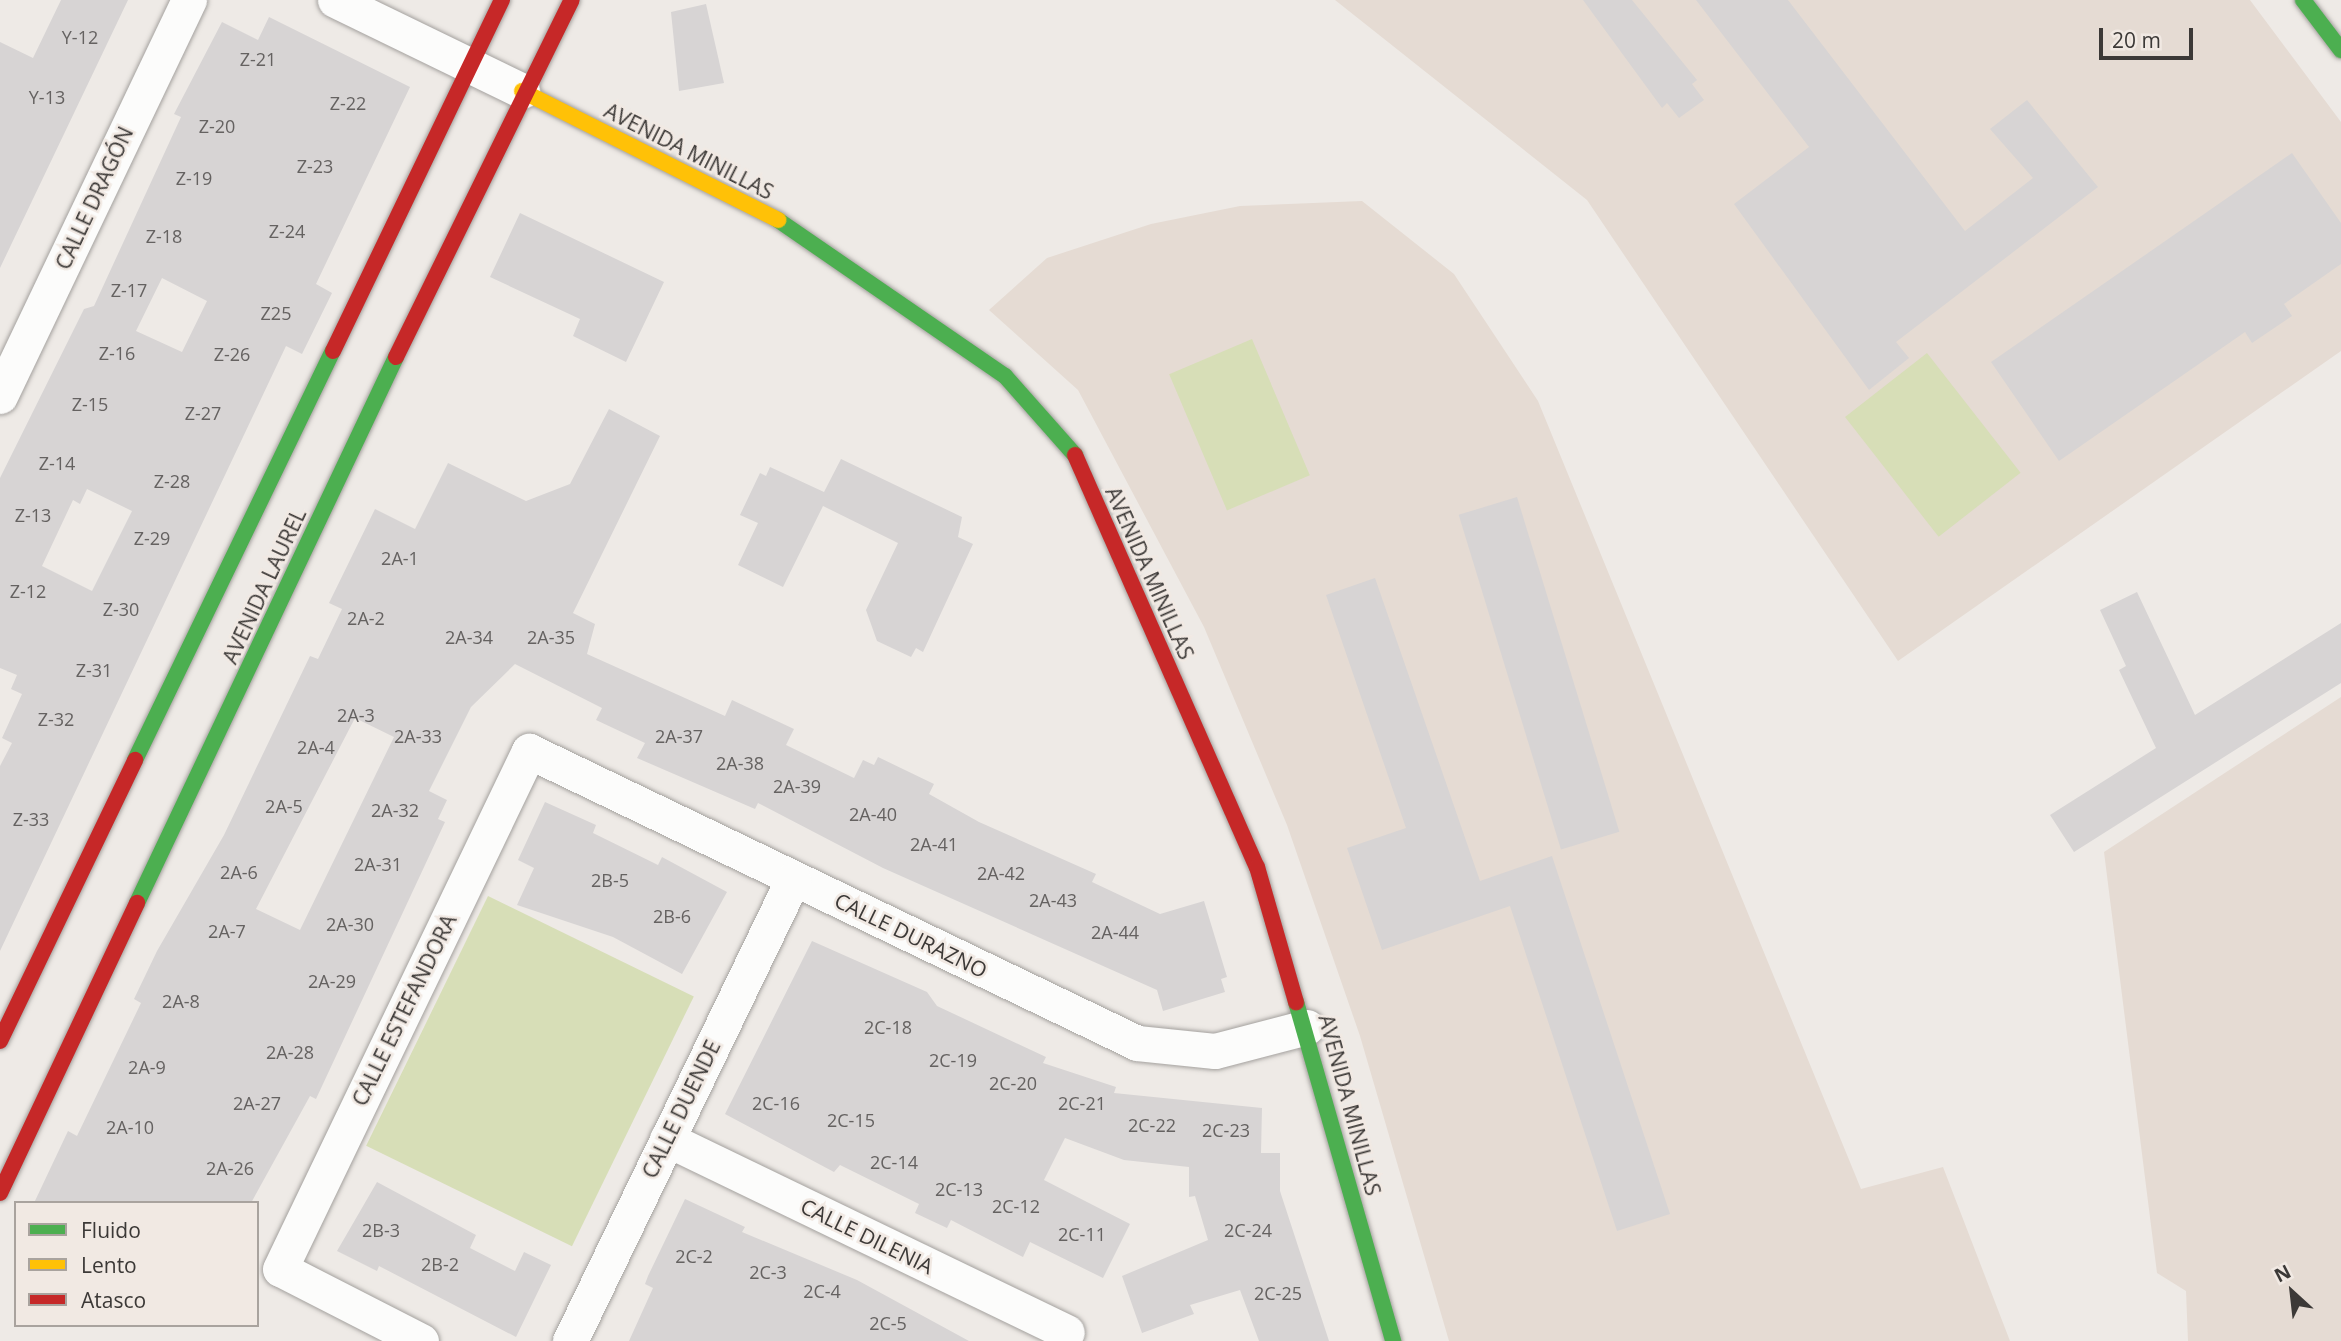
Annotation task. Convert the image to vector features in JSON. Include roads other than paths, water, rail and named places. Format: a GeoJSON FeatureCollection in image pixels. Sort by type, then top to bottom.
{"type":"FeatureCollection","features":[{"type":"Feature","properties":{"kind":"street","name":"CALLE DRAGÓN"},"geometry":{"type":"LineString","coordinates":[[0,396],[189,0]]}},
{"type":"Feature","properties":{"kind":"street"},"geometry":{"type":"LineString","coordinates":[[335,0],[522,91]]}},
{"type":"Feature","properties":{"kind":"street","name":"AVENIDA LAUREL"},"geometry":{"type":"LineString","coordinates":[[0,1041],[468,64],[502,0]]}},
{"type":"Feature","properties":{"kind":"street","name":"AVENIDA LAUREL"},"geometry":{"type":"LineString","coordinates":[[0,1193],[522,91],[572,0]]}},
{"type":"Feature","properties":{"kind":"street"},"geometry":{"type":"LineString","coordinates":[[2303,0],[2338,40]]}},
{"type":"Feature","properties":{"kind":"street","name":"AVENIDA MINILLAS"},"geometry":{"type":"LineString","coordinates":[[522,91],[754,204],[1005,376],[1076,457],[1257,867],[1307,1027],[1393,1341]]}},
{"type":"Feature","properties":{"kind":"street","name":"CALLE DURAZNO"},"geometry":{"type":"LineString","coordinates":[[529,751],[1137,1043],[1215,1051],[1307,1027]]}},
{"type":"Feature","properties":{"kind":"street","name":"CALLE ESTEFANDORA"},"geometry":{"type":"LineString","coordinates":[[421,1341],[280,1269],[529,751]]}},
{"type":"Feature","properties":{"kind":"street","name":"CALLE DUENDE"},"geometry":{"type":"LineString","coordinates":[[570,1341],[793,879]]}},
{"type":"Feature","properties":{"kind":"street","name":"CALLE DILENIA"},"geometry":{"type":"LineString","coordinates":[[667,1139],[1067,1332]]}}]}
